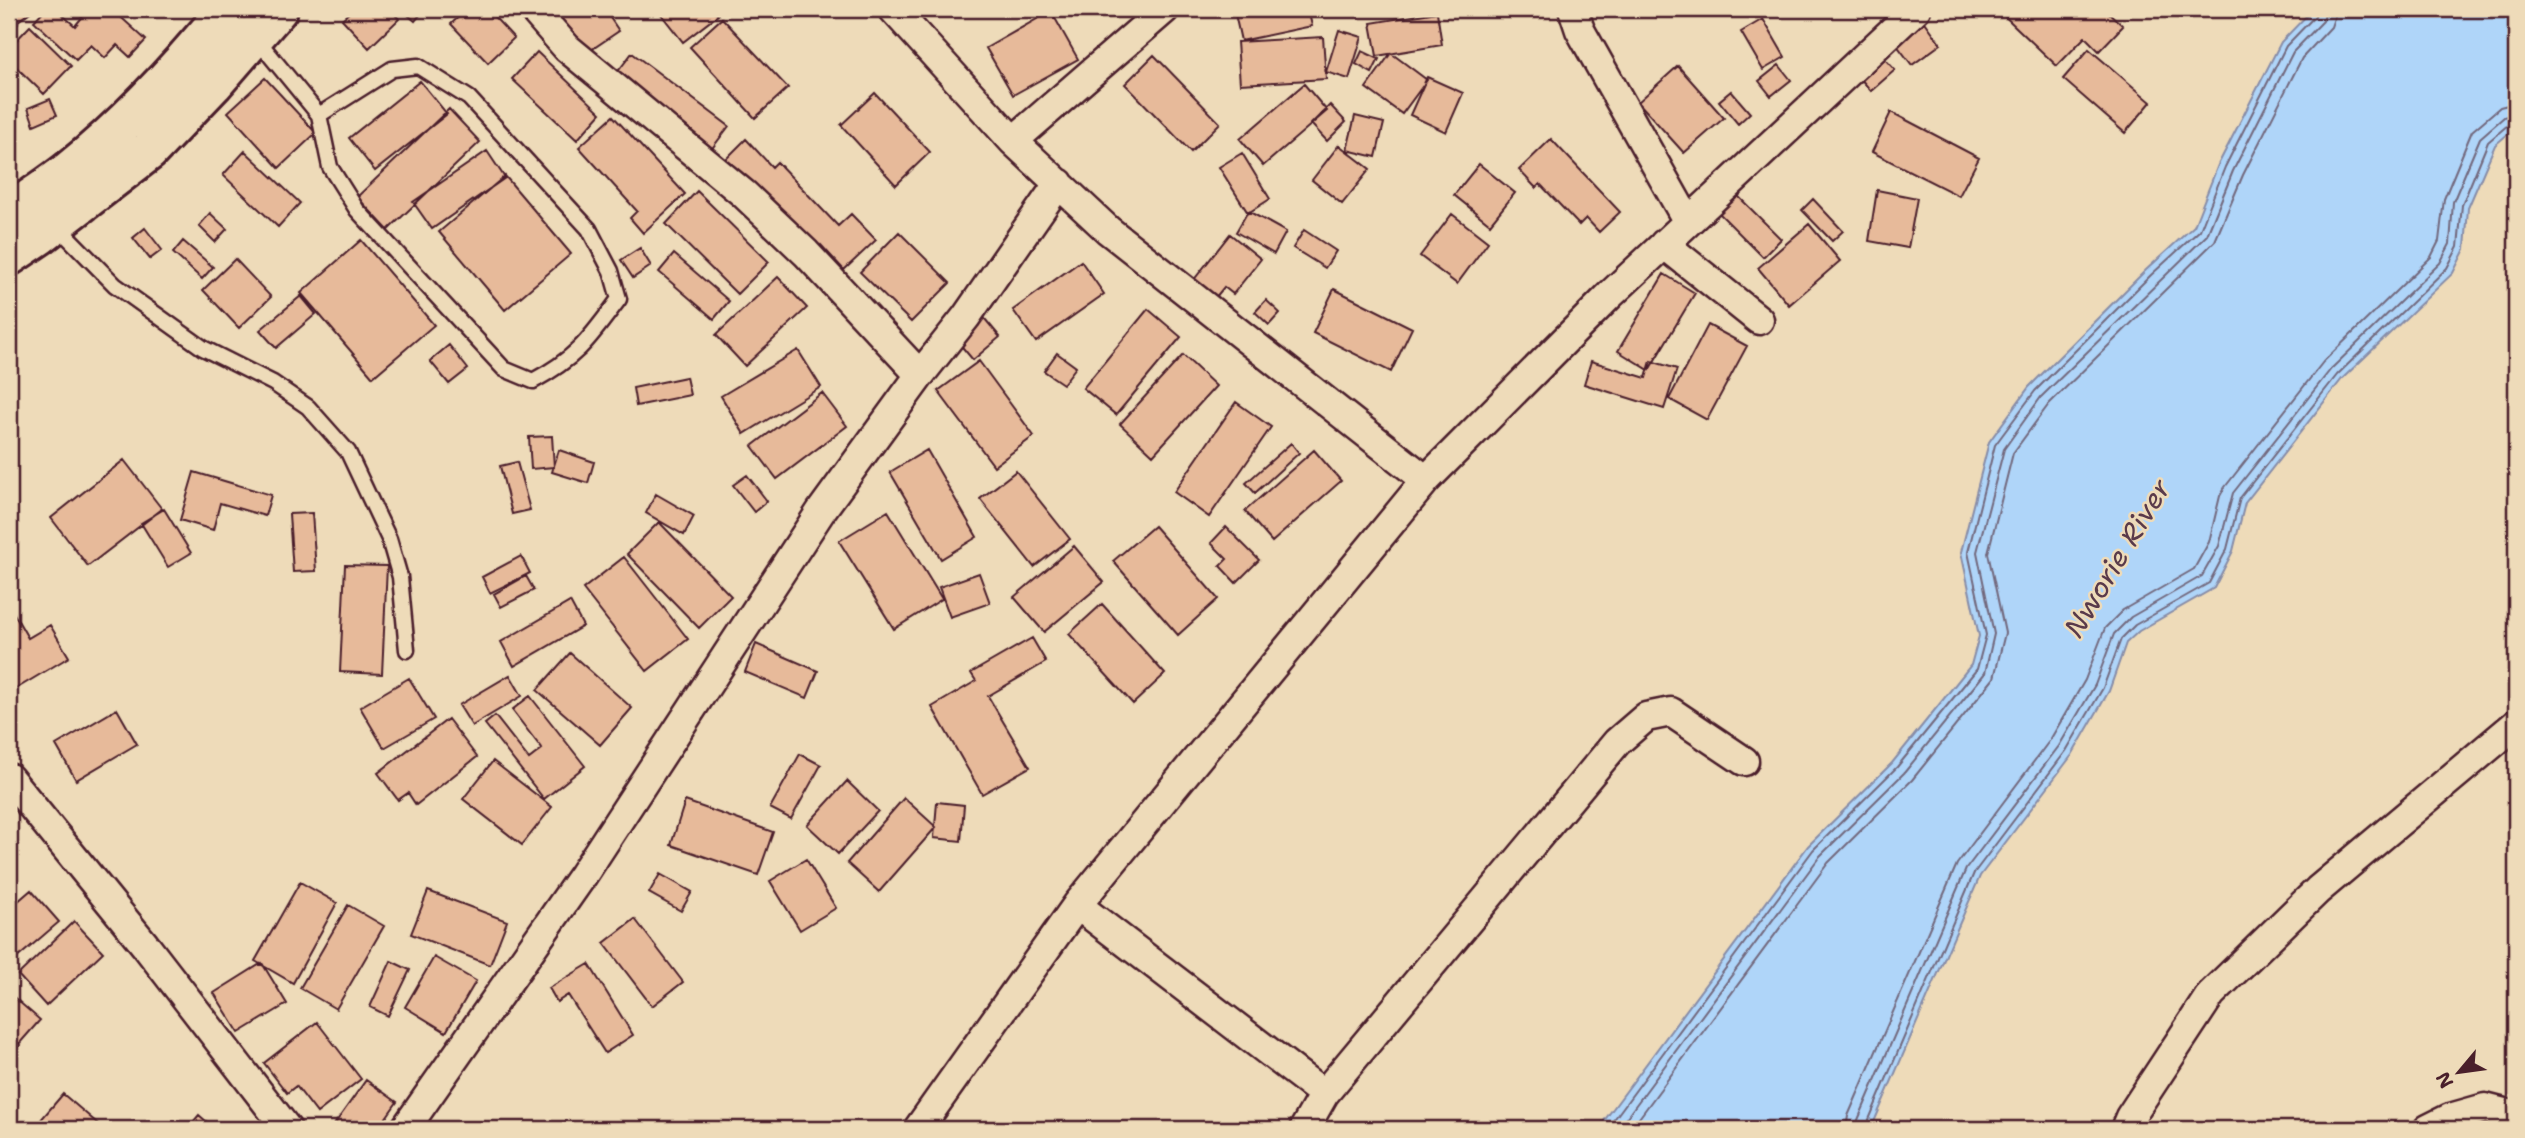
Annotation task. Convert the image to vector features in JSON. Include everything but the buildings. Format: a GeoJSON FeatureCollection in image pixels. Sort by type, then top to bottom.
{"type":"FeatureCollection","features":[{"type":"Feature","properties":{"kind":"main road"},"geometry":{"type":"LineString","coordinates":[[9,214],[70,170],[121,126],[183,64],[228,9]]}},
{"type":"Feature","properties":{"kind":"main road"},"geometry":{"type":"LineString","coordinates":[[9,256],[149,151],[213,84],[266,22]]}},
{"type":"Feature","properties":{"kind":"street"},"geometry":{"type":"LineString","coordinates":[[533,9],[567,47],[744,194],[806,253],[920,375]]}},
{"type":"Feature","properties":{"kind":"street"},"geometry":{"type":"LineString","coordinates":[[893,9],[1013,141],[1108,230],[1426,480]]}},
{"type":"Feature","properties":{"kind":"street"},"geometry":{"type":"LineString","coordinates":[[1013,141],[1165,9]]}},
{"type":"Feature","properties":{"kind":"street"},"geometry":{"type":"LineString","coordinates":[[1573,9],[1580,30],[1688,222]]}},
{"type":"Feature","properties":{"kind":"street"},"geometry":{"type":"LineString","coordinates":[[918,1129],[1077,905],[1426,480],[1610,295],[1902,14]]}},
{"type":"Feature","properties":{"kind":"street"},"geometry":{"type":"LineString","coordinates":[[405,1129],[583,875],[821,512],[920,375],[967,317],[1059,183]]}},
{"type":"Feature","properties":{"kind":"street"},"geometry":{"type":"LineString","coordinates":[[1664,244],[1759,320]]}},
{"type":"Feature","properties":{"kind":"street"},"geometry":{"type":"LineString","coordinates":[[1304,1129],[1324,1094],[1617,742],[1646,717],[1671,712],[1744,761]]}},
{"type":"Feature","properties":{"kind":"street"},"geometry":{"type":"LineString","coordinates":[[2125,1129],[2130,1117],[2211,994],[2318,890],[2512,736]]}},
{"type":"Feature","properties":{"kind":"street"},"geometry":{"type":"LineString","coordinates":[[9,778],[145,945],[287,1129]]}},
{"type":"Feature","properties":{"kind":"street"},"geometry":{"type":"LineString","coordinates":[[1077,905],[1324,1094]]}},
{"type":"Feature","properties":{"kind":"street"},"geometry":{"type":"LineString","coordinates":[[2428,1129],[2450,1118],[2484,1108],[2516,1116]]}},
{"type":"Feature","properties":{"kind":"lane"},"geometry":{"type":"LineString","coordinates":[[266,22],[319,115],[330,167],[357,210],[504,369],[533,381],[558,368],[584,346],[619,299],[611,271],[589,229],[469,98],[418,66],[392,69],[319,115]]}},
{"type":"Feature","properties":{"kind":"lane"},"geometry":{"type":"LineString","coordinates":[[55,223],[115,285],[203,348],[272,383],[308,407],[348,452],[389,539],[400,577],[407,650]]}},
{"type":"Feature","properties":{"kind":"water","name":"Nworie River"},"geometry":{"type":"Polygon","coordinates":[[[2313,9],[2516,9],[2516,127],[2495,145],[2468,208],[2465,249],[2453,273],[2342,379],[2245,503],[2233,551],[2214,588],[2139,631],[2126,643],[2109,691],[2072,755],[1980,876],[1871,1129],[1598,1129],[1808,846],[1892,763],[1971,665],[1979,636],[1961,552],[1989,442],[2029,387],[2194,226],[2218,165],[2281,42],[2313,9]]]}}]}
